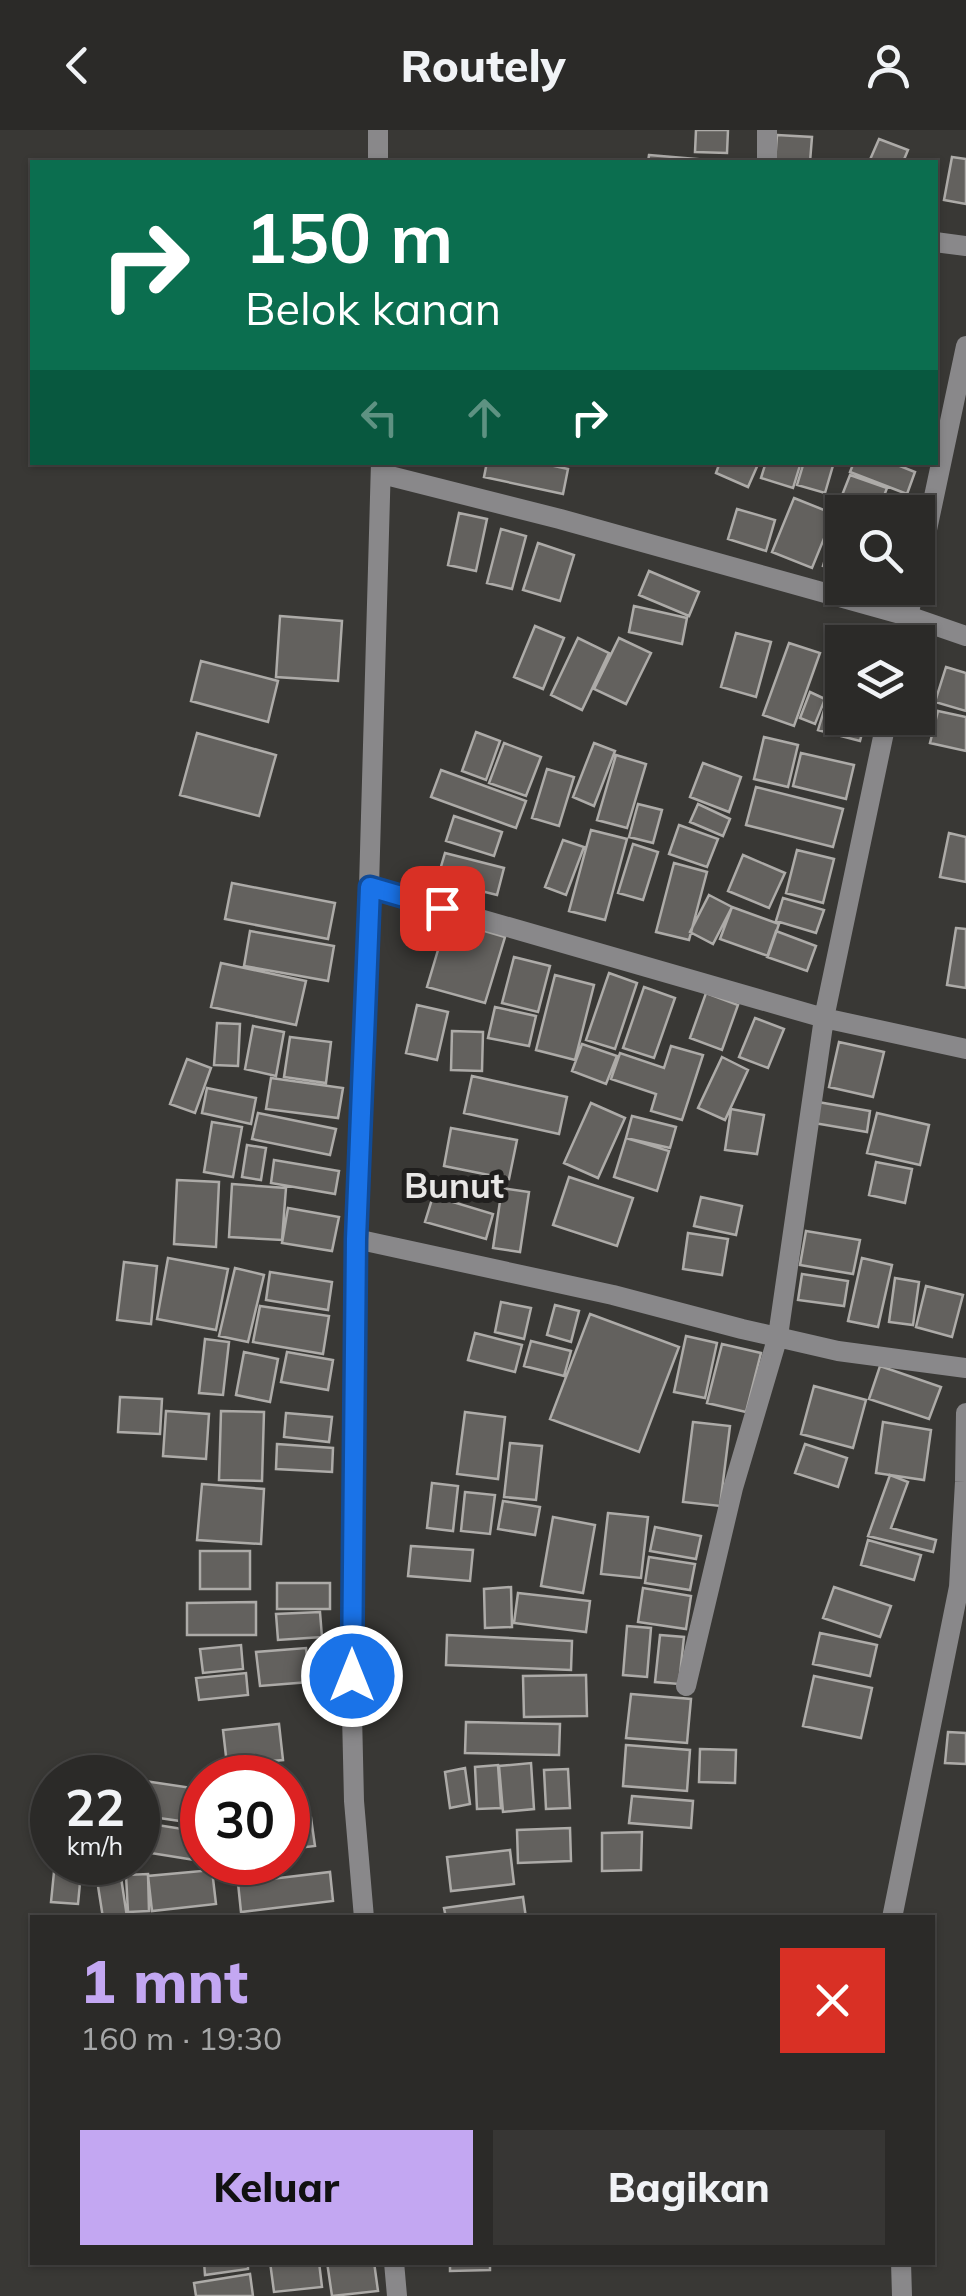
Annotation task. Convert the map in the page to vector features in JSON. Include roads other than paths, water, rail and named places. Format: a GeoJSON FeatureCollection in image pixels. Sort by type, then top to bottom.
{"type":"FeatureCollection","features":[{"type":"Feature","properties":{"kind":"street"},"geometry":{"type":"LineString","coordinates":[[378,130],[378,160]]}},
{"type":"Feature","properties":{"kind":"street"},"geometry":{"type":"LineString","coordinates":[[766,160],[767,130]]}},
{"type":"Feature","properties":{"kind":"street"},"geometry":{"type":"LineString","coordinates":[[938,242],[966,246]]}},
{"type":"Feature","properties":{"kind":"street"},"geometry":{"type":"LineString","coordinates":[[934,495],[966,346]]}},
{"type":"Feature","properties":{"kind":"street"},"geometry":{"type":"LineString","coordinates":[[364,1915],[354,1801],[352,1714],[356,1239],[382,468],[908,616],[966,636]]}},
{"type":"Feature","properties":{"kind":"street"},"geometry":{"type":"LineString","coordinates":[[906,625],[910,605]]}},
{"type":"Feature","properties":{"kind":"street"},"geometry":{"type":"LineString","coordinates":[[686,1686],[733,1488],[778,1336],[824,1018],[883,735]]}},
{"type":"Feature","properties":{"kind":"street"},"geometry":{"type":"LineString","coordinates":[[370,887],[824,1018],[966,1049]]}},
{"type":"Feature","properties":{"kind":"street"},"geometry":{"type":"LineString","coordinates":[[356,1239],[595,1291],[838,1351],[966,1368]]}},
{"type":"Feature","properties":{"kind":"street"},"geometry":{"type":"LineString","coordinates":[[893,1915],[962,1588],[966,1413]]}},
{"type":"Feature","properties":{"kind":"street"},"geometry":{"type":"LineString","coordinates":[[394,2265],[397,2296]]}},
{"type":"Feature","properties":{"kind":"street"},"geometry":{"type":"LineString","coordinates":[[901,2265],[902,2296]]}},
{"type":"Feature","properties":{"kind":"district","name":"Bunut"},"geometry":{"type":"Point","coordinates":[454,1186]}}]}
